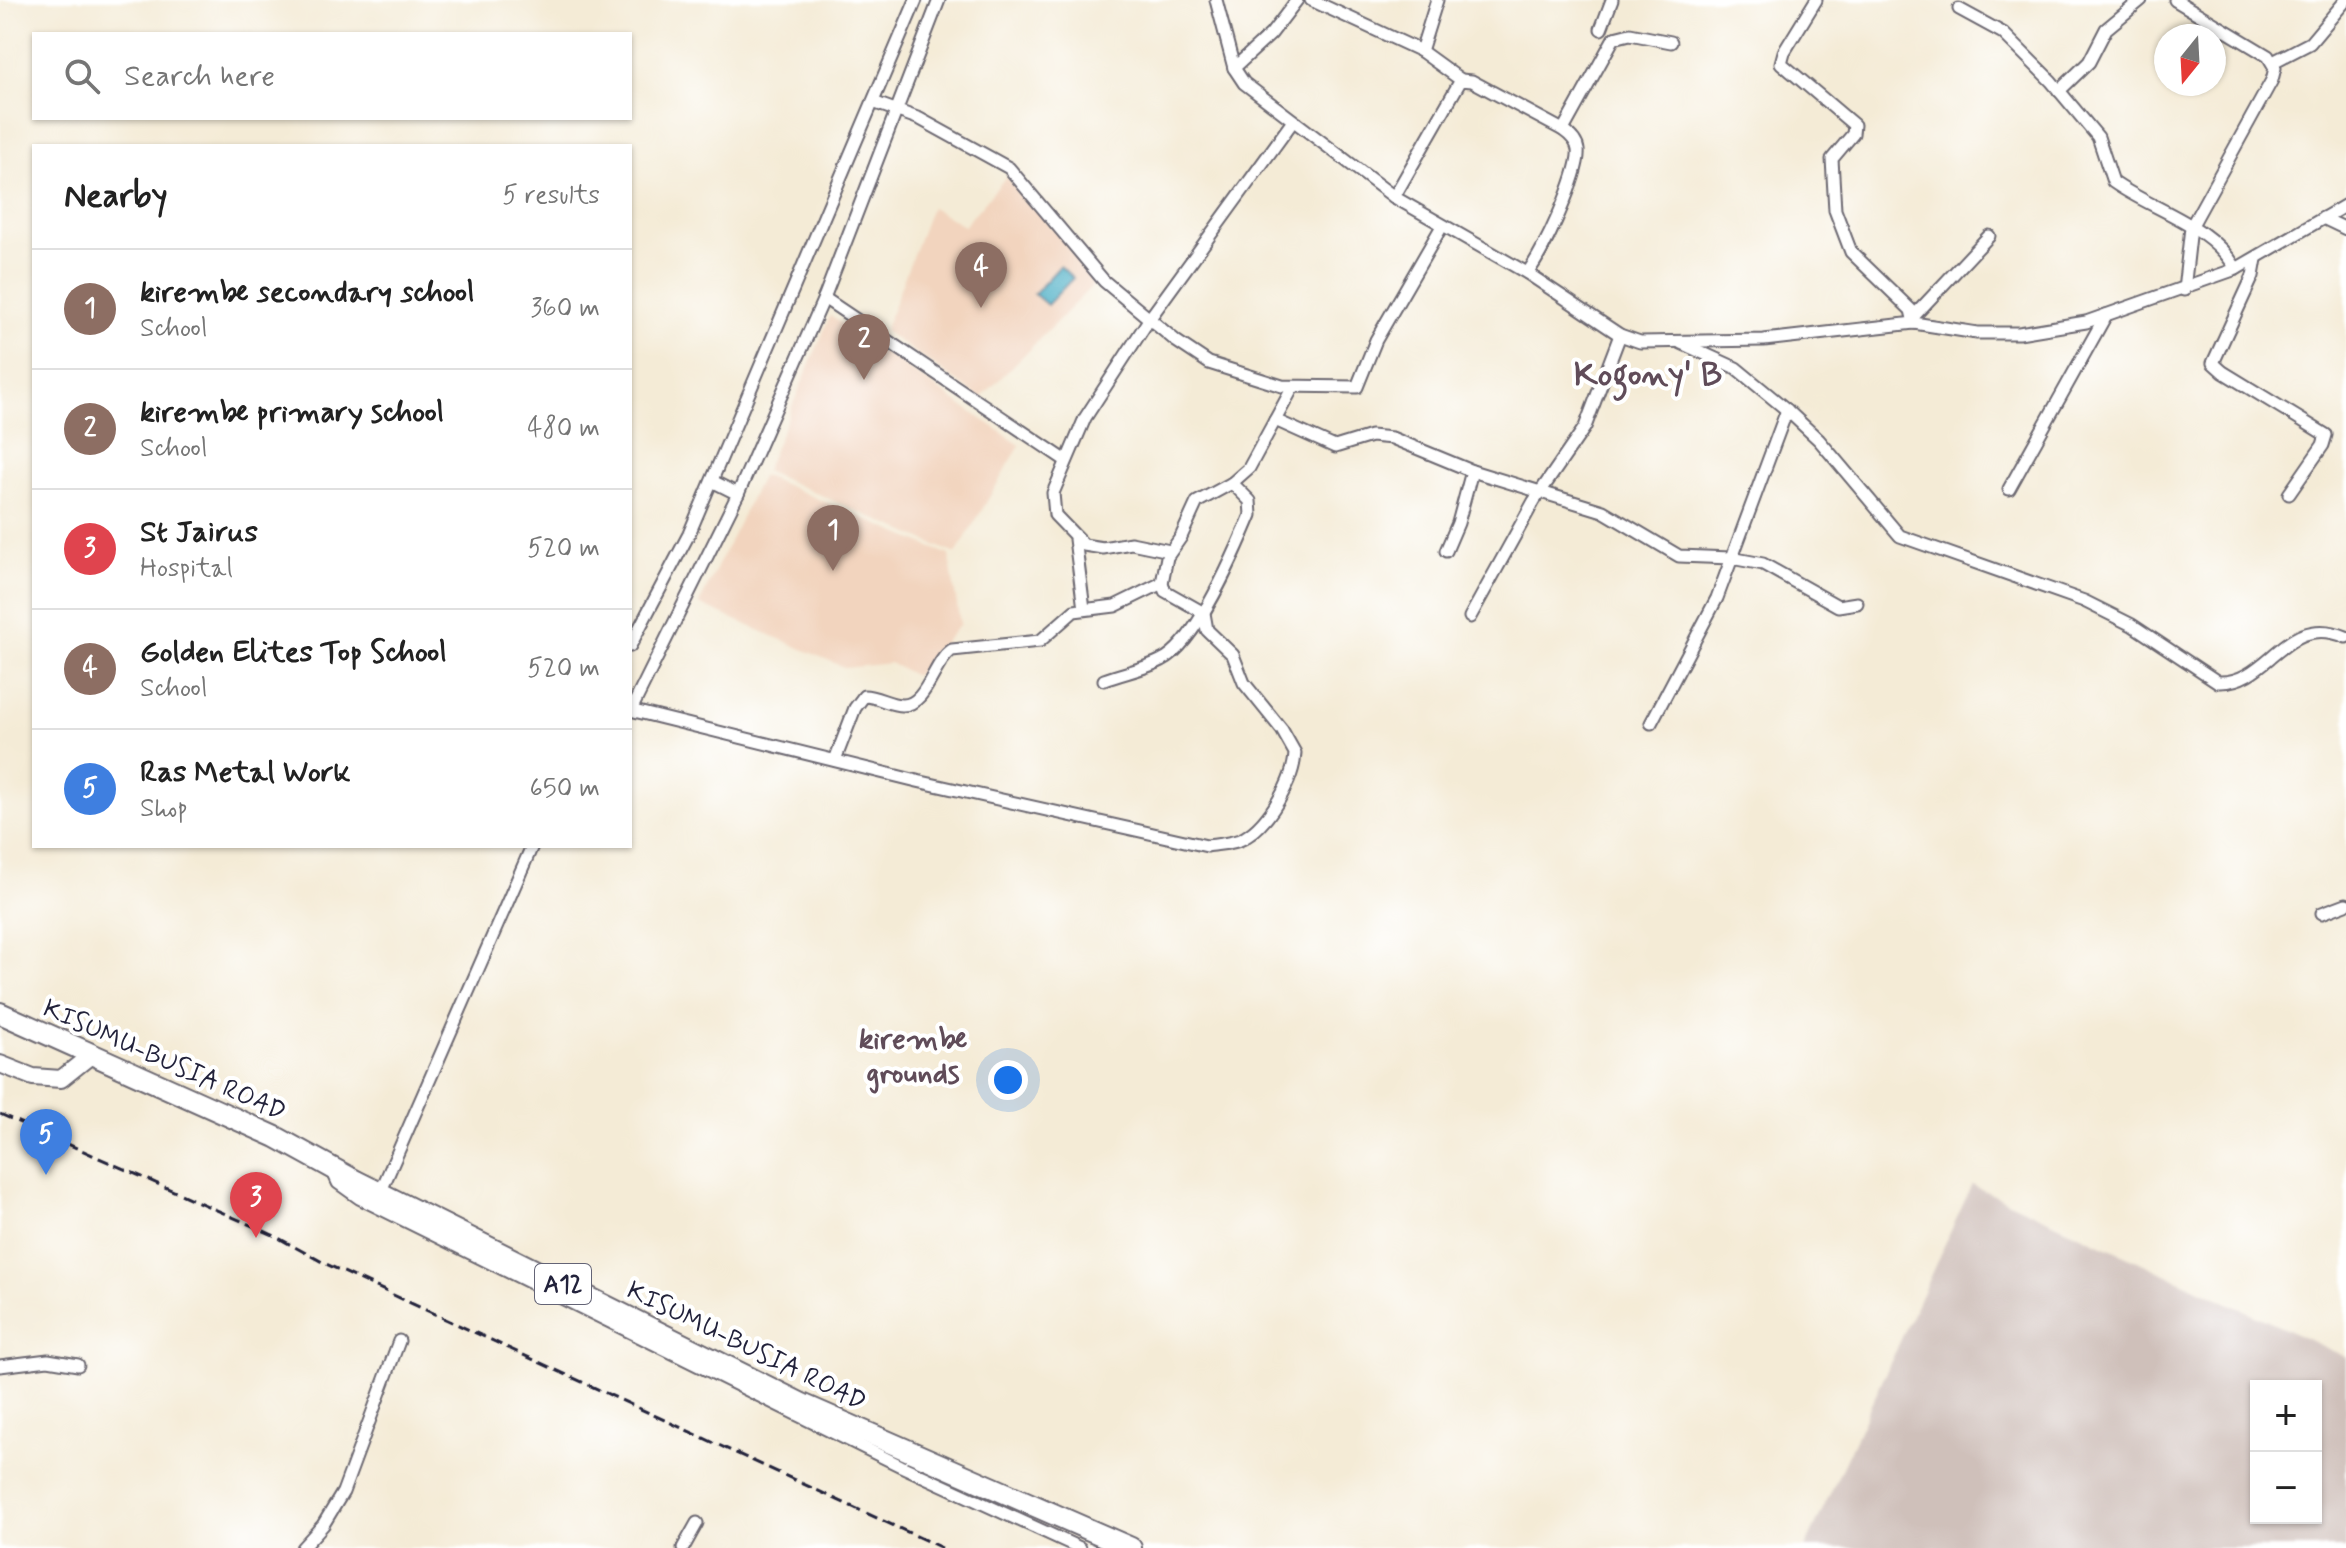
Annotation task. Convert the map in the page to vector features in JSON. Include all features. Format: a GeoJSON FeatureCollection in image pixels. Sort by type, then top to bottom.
{"type":"FeatureCollection","features":[{"type":"Feature","properties":{"kind":"highway","name":"KISUMU-BUSIA ROAD"},"geometry":{"type":"LineString","coordinates":[[0,1013],[276,1137],[380,1193],[802,1404],[1131,1548]]}},
{"type":"Feature","properties":{"kind":"street"},"geometry":{"type":"LineString","coordinates":[[632,642],[689,534],[916,0]]}},
{"type":"Feature","properties":{"kind":"street"},"geometry":{"type":"LineString","coordinates":[[632,706],[738,494],[824,298],[939,0]]}},
{"type":"Feature","properties":{"kind":"street"},"geometry":{"type":"LineString","coordinates":[[1216,0],[1234,68],[1244,83],[1394,197],[1527,273],[1620,335],[1640,342],[1764,340],[1914,320],[1977,333],[2019,333],[2086,322],[2184,290],[2236,269],[2346,205]]}},
{"type":"Feature","properties":{"kind":"street"},"geometry":{"type":"LineString","coordinates":[[1234,68],[1271,34],[1297,0]]}},
{"type":"Feature","properties":{"kind":"street"},"geometry":{"type":"LineString","coordinates":[[1311,0],[1421,51],[1461,80],[1472,81],[1563,130],[1574,140],[1577,159],[1557,219],[1541,254],[1527,273]]}},
{"type":"Feature","properties":{"kind":"street"},"geometry":{"type":"LineString","coordinates":[[1421,51],[1437,0]]}},
{"type":"Feature","properties":{"kind":"street"},"geometry":{"type":"LineString","coordinates":[[1601,29],[1612,0]]}},
{"type":"Feature","properties":{"kind":"street"},"geometry":{"type":"LineString","coordinates":[[1816,0],[1784,52],[1781,63],[1854,125],[1853,134],[1832,159],[1839,228],[1851,252],[1914,320]]}},
{"type":"Feature","properties":{"kind":"street"},"geometry":{"type":"LineString","coordinates":[[2059,91],[2089,62],[2106,29],[2141,0]]}},
{"type":"Feature","properties":{"kind":"street"},"geometry":{"type":"LineString","coordinates":[[2175,0],[2273,62]]}},
{"type":"Feature","properties":{"kind":"street"},"geometry":{"type":"LineString","coordinates":[[2273,62],[2310,43],[2346,0]]}},
{"type":"Feature","properties":{"kind":"street"},"geometry":{"type":"LineString","coordinates":[[1959,9],[2003,33],[2059,91],[2098,137],[2113,182],[2226,251],[2236,269]]}},
{"type":"Feature","properties":{"kind":"street"},"geometry":{"type":"LineString","coordinates":[[1563,130],[1614,38],[1630,34],[1671,42]]}},
{"type":"Feature","properties":{"kind":"street"},"geometry":{"type":"LineString","coordinates":[[2184,290],[2191,227],[2272,80],[2273,62]]}},
{"type":"Feature","properties":{"kind":"street"},"geometry":{"type":"LineString","coordinates":[[1394,197],[1461,80]]}},
{"type":"Feature","properties":{"kind":"street"},"geometry":{"type":"LineString","coordinates":[[873,102],[896,109],[978,149],[1017,175],[1087,265],[1189,351],[1228,372],[1269,384],[1350,388],[1360,384],[1376,340],[1442,226]]}},
{"type":"Feature","properties":{"kind":"street"},"geometry":{"type":"LineString","coordinates":[[1170,551],[1131,543],[1094,548],[1075,539],[1051,507],[1065,460],[1085,418],[1150,318],[1293,121]]}},
{"type":"Feature","properties":{"kind":"street"},"geometry":{"type":"LineString","coordinates":[[2323,218],[2346,229]]}},
{"type":"Feature","properties":{"kind":"street"},"geometry":{"type":"LineString","coordinates":[[1914,320],[1989,236]]}},
{"type":"Feature","properties":{"kind":"street"},"geometry":{"type":"LineString","coordinates":[[2256,259],[2253,276],[2213,363],[2326,435],[2323,445],[2289,494]]}},
{"type":"Feature","properties":{"kind":"street"},"geometry":{"type":"LineString","coordinates":[[824,298],[1065,460]]}},
{"type":"Feature","properties":{"kind":"street"},"geometry":{"type":"LineString","coordinates":[[2009,489],[2106,315]]}},
{"type":"Feature","properties":{"kind":"street"},"geometry":{"type":"LineString","coordinates":[[1470,617],[1540,493],[1585,427],[1620,335]]}},
{"type":"Feature","properties":{"kind":"street"},"geometry":{"type":"LineString","coordinates":[[1681,343],[1736,368],[1787,410],[1855,480],[1900,536],[2084,601],[2132,625],[2218,682],[2241,677],[2312,630],[2326,630],[2346,637]]}},
{"type":"Feature","properties":{"kind":"street"},"geometry":{"type":"LineString","coordinates":[[835,760],[855,708],[864,696],[901,706],[912,704],[919,700],[944,655],[952,650],[1040,641],[1063,617],[1084,609],[1115,606],[1162,583],[1170,551],[1201,498],[1232,483],[1249,468],[1293,387]]}},
{"type":"Feature","properties":{"kind":"street"},"geometry":{"type":"LineString","coordinates":[[1651,723],[1717,598],[1787,410]]}},
{"type":"Feature","properties":{"kind":"street"},"geometry":{"type":"LineString","coordinates":[[1275,420],[1335,447],[1371,436],[1392,438],[1472,471],[1603,511],[1679,556],[1731,558],[1763,564],[1838,606],[1857,603]]}},
{"type":"Feature","properties":{"kind":"street"},"geometry":{"type":"LineString","coordinates":[[1446,551],[1458,523],[1472,471]]}},
{"type":"Feature","properties":{"kind":"street"},"geometry":{"type":"LineString","coordinates":[[712,481],[738,494]]}},
{"type":"Feature","properties":{"kind":"street"},"geometry":{"type":"LineString","coordinates":[[1104,680],[1163,660],[1176,651],[1204,613],[1251,515],[1250,501],[1232,483]]}},
{"type":"Feature","properties":{"kind":"street"},"geometry":{"type":"LineString","coordinates":[[1075,539],[1084,609]]}},
{"type":"Feature","properties":{"kind":"street"},"geometry":{"type":"LineString","coordinates":[[1162,583],[1174,597],[1204,613]]}},
{"type":"Feature","properties":{"kind":"street"},"geometry":{"type":"LineString","coordinates":[[632,710],[1207,846],[1238,841],[1267,815],[1290,776],[1295,753],[1282,730],[1244,683],[1233,655],[1207,630],[1204,613]]}},
{"type":"Feature","properties":{"kind":"street"},"geometry":{"type":"LineString","coordinates":[[380,1193],[531,848]]}},
{"type":"Feature","properties":{"kind":"street"},"geometry":{"type":"LineString","coordinates":[[2322,913],[2346,904]]}},
{"type":"Feature","properties":{"kind":"street"},"geometry":{"type":"LineString","coordinates":[[0,1064],[33,1077],[61,1079],[91,1055]]}},
{"type":"Feature","properties":{"kind":"street"},"geometry":{"type":"LineString","coordinates":[[331,1168],[338,1183],[359,1198],[901,1466],[1080,1548]]}},
{"type":"Feature","properties":{"kind":"street"},"geometry":{"type":"LineString","coordinates":[[308,1546],[343,1492],[399,1341]]}},
{"type":"Feature","properties":{"kind":"street"},"geometry":{"type":"LineString","coordinates":[[0,1366],[48,1360],[78,1365]]}},
{"type":"Feature","properties":{"kind":"street"},"geometry":{"type":"LineString","coordinates":[[683,1548],[697,1523]]}},
{"type":"Feature","properties":{"kind":"shaded area"},"geometry":{"type":"Polygon","coordinates":[[[1006,177],[1064,241],[1093,285],[981,398],[884,331],[931,207],[964,226],[1006,177]]]}},
{"type":"Feature","properties":{"kind":"shaded area"},"geometry":{"type":"Polygon","coordinates":[[[830,316],[1020,445],[956,554],[765,471],[830,316]]]}},
{"type":"Feature","properties":{"kind":"shaded area"},"geometry":{"type":"Polygon","coordinates":[[[762,475],[949,555],[960,624],[915,676],[890,663],[846,668],[699,604],[762,475]]]}},
{"type":"Feature","properties":{"kind":"shaded area"},"geometry":{"type":"Polygon","coordinates":[[[1972,1185],[2346,1357],[2346,1548],[1805,1548],[1972,1185]]]}},
{"type":"Feature","properties":{"kind":"water"},"geometry":{"type":"Polygon","coordinates":[[[1060,266],[1073,278],[1047,305],[1034,294],[1060,266]]]}},
{"type":"Feature","properties":{"kind":"railway"},"geometry":{"type":"LineString","coordinates":[[0,1114],[273,1235],[324,1263],[942,1548]]}},
{"type":"Feature","properties":{"kind":"place","name":"Golden Elites Top School"},"geometry":{"type":"Point","coordinates":[981,308]}},
{"type":"Feature","properties":{"kind":"place","name":"kirembe primary school"},"geometry":{"type":"Point","coordinates":[864,380]}},
{"type":"Feature","properties":{"kind":"place","name":"kirembe secondary school"},"geometry":{"type":"Point","coordinates":[833,571]}},
{"type":"Feature","properties":{"kind":"place","name":"Ras Metal Work"},"geometry":{"type":"Point","coordinates":[46,1175]}},
{"type":"Feature","properties":{"kind":"place","name":"St Jairus"},"geometry":{"type":"Point","coordinates":[256,1238]}},
{"type":"Feature","properties":{"kind":"district","name":"Kogony' B"},"geometry":{"type":"Point","coordinates":[1648,373]}},
{"type":"Feature","properties":{"kind":"district","name":"kirembe grounds"},"geometry":{"type":"Point","coordinates":[913,1055]}}]}
